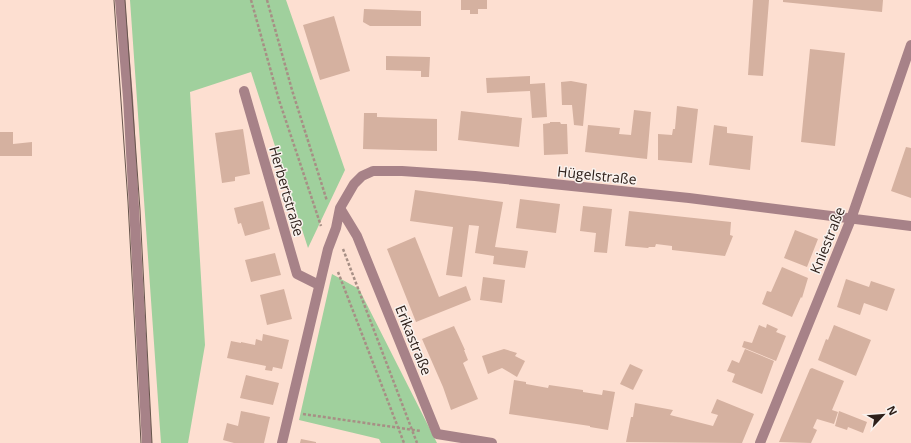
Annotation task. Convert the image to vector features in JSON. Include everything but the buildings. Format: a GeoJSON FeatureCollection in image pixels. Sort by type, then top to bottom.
{"type":"FeatureCollection","features":[{"type":"Feature","properties":{"kind":"street"},"geometry":{"type":"LineString","coordinates":[[120,0],[128,98],[146,443]]}},
{"type":"Feature","properties":{"kind":"street","name":"Kniestraße"},"geometry":{"type":"LineString","coordinates":[[760,443],[851,219],[911,45]]}},
{"type":"Feature","properties":{"kind":"street","name":"Herbertstraße"},"geometry":{"type":"LineString","coordinates":[[244,91],[297,274],[319,285]]}},
{"type":"Feature","properties":{"kind":"street","name":"Hügelstraße"},"geometry":{"type":"LineString","coordinates":[[319,285],[328,249],[336,228],[340,208],[354,184],[362,176],[373,171],[402,171],[475,176],[689,198],[911,226]]}},
{"type":"Feature","properties":{"kind":"street","name":"Erikastraße"},"geometry":{"type":"LineString","coordinates":[[340,208],[357,236],[437,434]]}},
{"type":"Feature","properties":{"kind":"street"},"geometry":{"type":"LineString","coordinates":[[282,443],[319,285]]}},
{"type":"Feature","properties":{"kind":"street"},"geometry":{"type":"LineString","coordinates":[[437,434],[492,443]]}},
{"type":"Feature","properties":{"kind":"path"},"geometry":{"type":"LineString","coordinates":[[289,412],[437,434]]}},
{"type":"Feature","properties":{"kind":"green space"},"geometry":{"type":"Polygon","coordinates":[[[130,0],[286,0],[345,170],[308,248],[251,72],[190,92],[205,345],[188,443],[161,443],[130,0]]]}},
{"type":"Feature","properties":{"kind":"green space"},"geometry":{"type":"Polygon","coordinates":[[[332,274],[359,289],[437,443],[381,443],[379,439],[299,420],[332,274]]]}},
{"type":"Feature","properties":{"kind":"tram line"},"geometry":{"type":"LineString","coordinates":[[114,0],[128,202],[141,443]]}},
{"type":"Feature","properties":{"kind":"tram line"},"geometry":{"type":"LineString","coordinates":[[125,0],[140,210],[152,443]]}}]}
